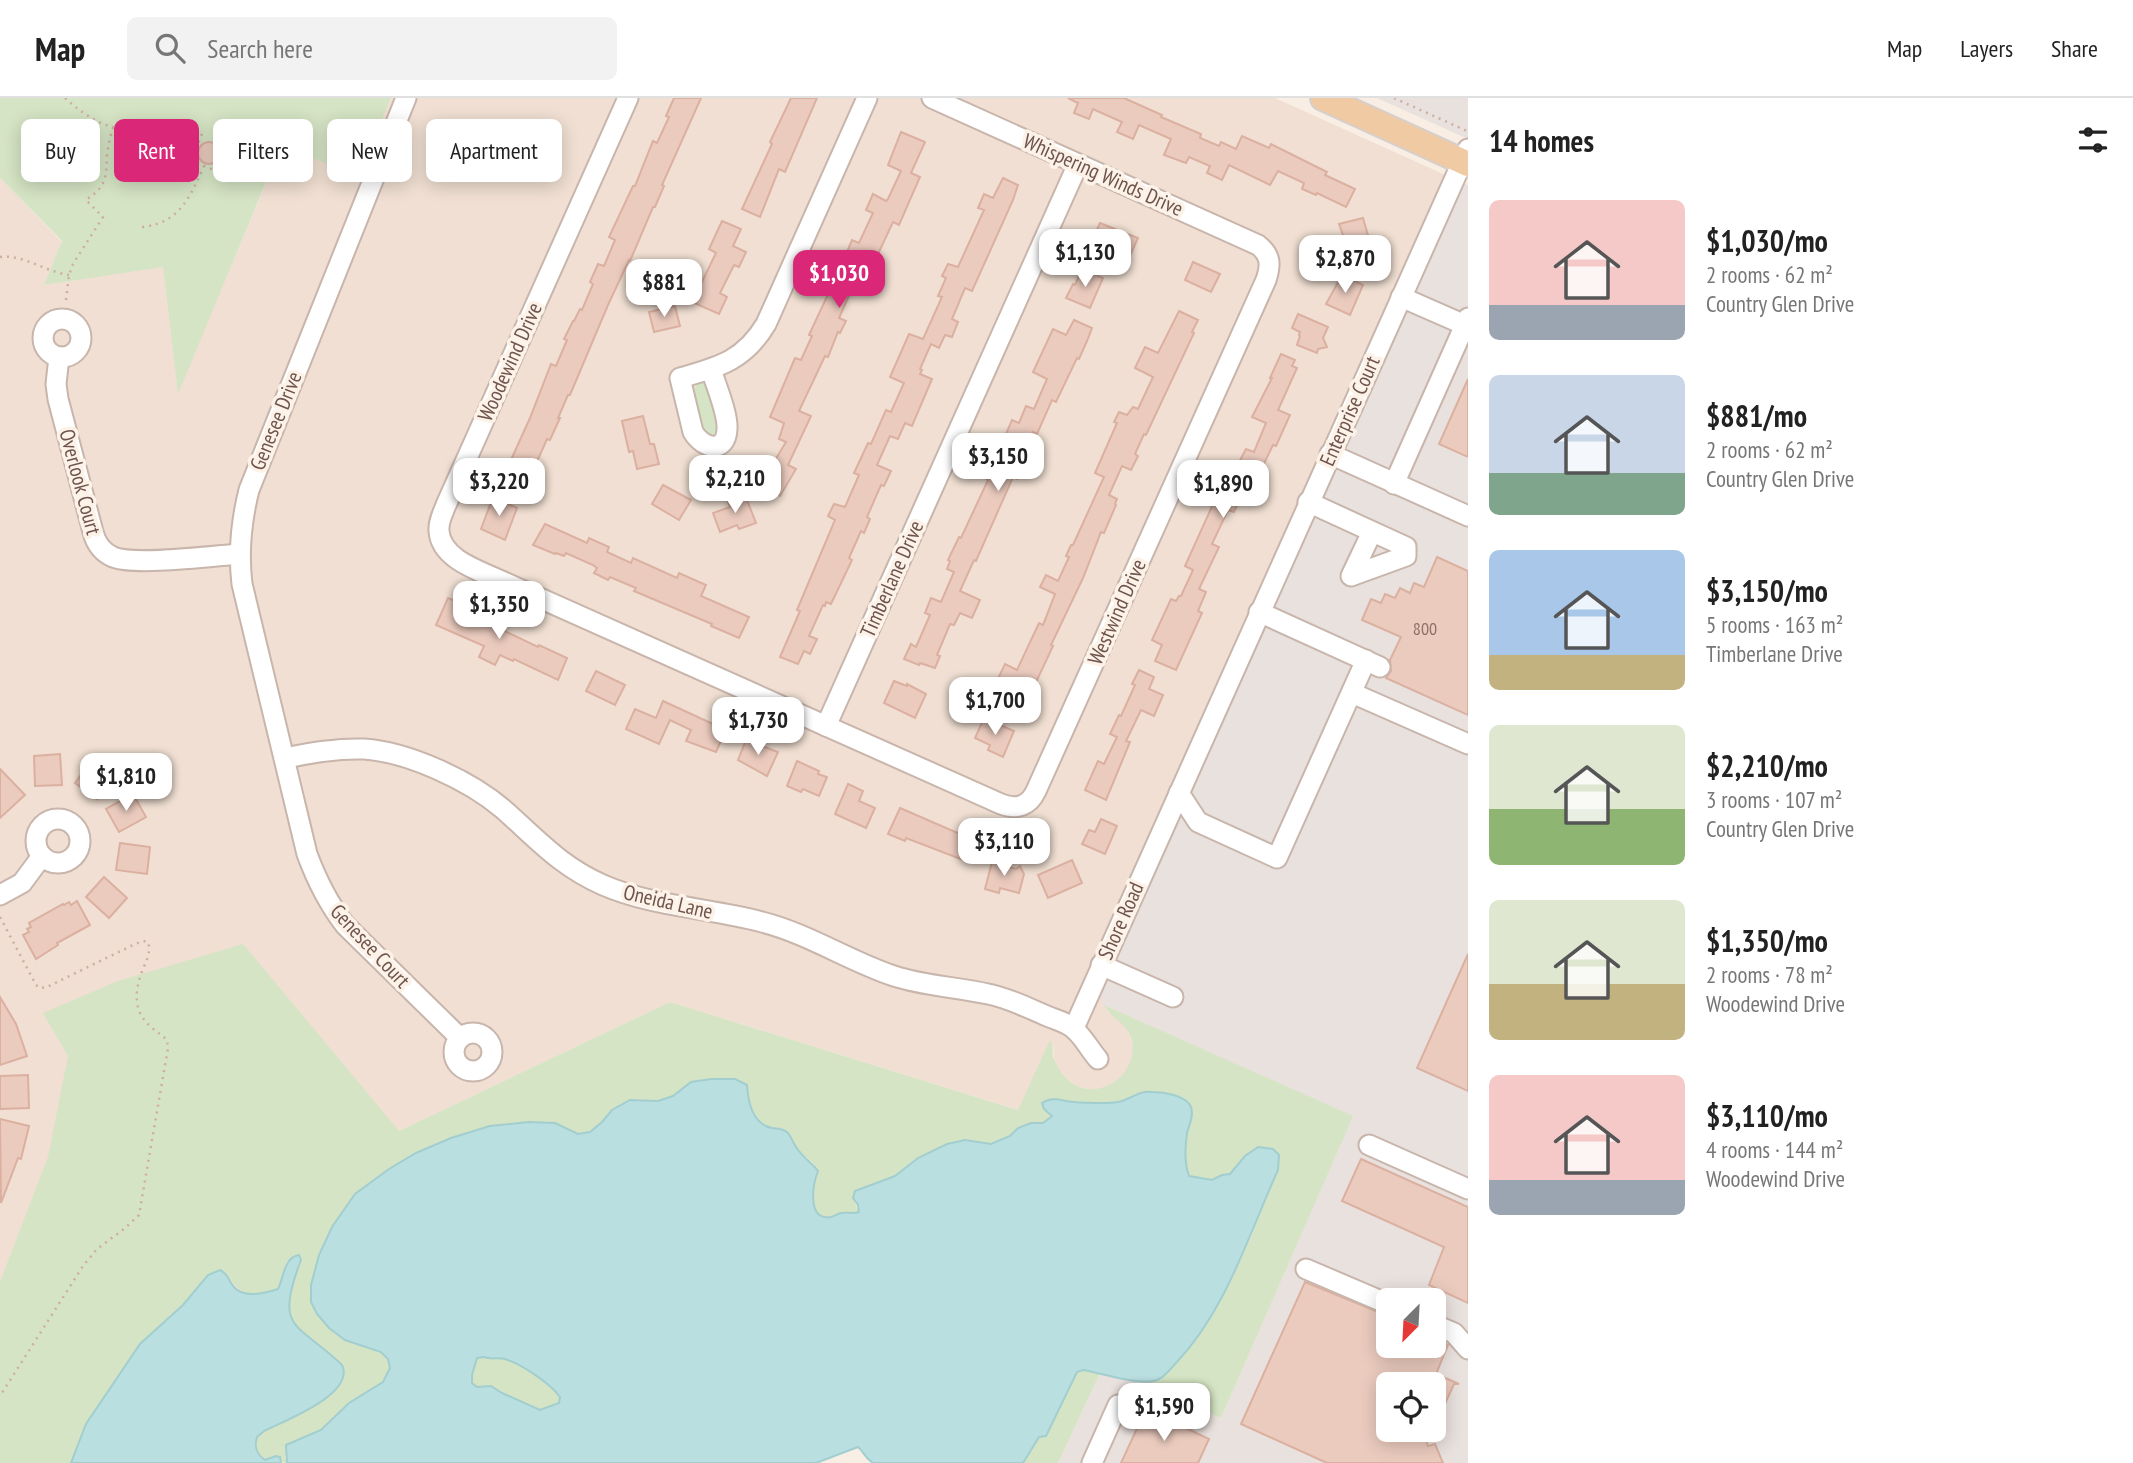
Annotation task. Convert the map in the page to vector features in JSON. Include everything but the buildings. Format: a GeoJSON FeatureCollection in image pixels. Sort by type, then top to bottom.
{"type":"FeatureCollection","features":[{"type":"Feature","properties":{"kind":"main road"},"geometry":{"type":"LineString","coordinates":[[1323,98],[1466,158]]}},
{"type":"Feature","properties":{"kind":"street","name":"Genesee Drive"},"geometry":{"type":"LineString","coordinates":[[285,758],[242,584],[239,554],[242,519],[249,490],[406,98]]}},
{"type":"Feature","properties":{"kind":"street","name":"Woodewind Drive"},"geometry":{"type":"LineString","coordinates":[[628,98],[446,505],[439,535],[443,545],[461,561],[825,726],[1001,804],[1021,807]]}},
{"type":"Feature","properties":{"kind":"street"},"geometry":{"type":"LineString","coordinates":[[711,369],[730,362],[750,347],[766,324],[867,98]]}},
{"type":"Feature","properties":{"kind":"street","name":"Whispering Winds Drive"},"geometry":{"type":"LineString","coordinates":[[932,98],[1251,242],[1264,249],[1269,258]]}},
{"type":"Feature","properties":{"kind":"street","name":"Enterprise Court"},"geometry":{"type":"LineString","coordinates":[[1169,814],[1466,158]]}},
{"type":"Feature","properties":{"kind":"street","name":"Timberlane Drive"},"geometry":{"type":"LineString","coordinates":[[825,726],[1078,164]]}},
{"type":"Feature","properties":{"kind":"street","name":"Westwind Drive"},"geometry":{"type":"LineString","coordinates":[[1021,807],[1032,799],[1036,791],[1266,280],[1269,258]]}},
{"type":"Feature","properties":{"kind":"street"},"geometry":{"type":"LineString","coordinates":[[1394,484],[1466,322],[1401,297]]}},
{"type":"Feature","properties":{"kind":"street","name":"Overlook Court"},"geometry":{"type":"LineString","coordinates":[[59,357],[56,384],[58,399],[99,547],[113,556],[135,561],[239,554]]}},
{"type":"Feature","properties":{"kind":"street"},"geometry":{"type":"LineString","coordinates":[[1330,454],[1468,516]]}},
{"type":"Feature","properties":{"kind":"street"},"geometry":{"type":"LineString","coordinates":[[1308,502],[1372,532]]}},
{"type":"Feature","properties":{"kind":"street"},"geometry":{"type":"LineString","coordinates":[[1179,793],[1198,822],[1277,858],[1352,693],[1373,664],[1259,612]]}},
{"type":"Feature","properties":{"kind":"street"},"geometry":{"type":"LineString","coordinates":[[1352,693],[1468,744]]}},
{"type":"Feature","properties":{"kind":"street","name":"Oneida Lane"},"geometry":{"type":"LineString","coordinates":[[285,758],[348,749],[376,751],[408,759],[484,795],[551,854],[578,873],[602,885],[646,899],[762,922],[800,935],[883,972],[1002,998],[1074,1028]]}},
{"type":"Feature","properties":{"kind":"street","name":"Genesee Court"},"geometry":{"type":"LineString","coordinates":[[285,758],[307,855],[330,906],[345,925],[460,1038]]}},
{"type":"Feature","properties":{"kind":"street","name":"Shore Road"},"geometry":{"type":"LineString","coordinates":[[1074,1028],[1169,814]]}},
{"type":"Feature","properties":{"kind":"street"},"geometry":{"type":"LineString","coordinates":[[0,895],[22,883],[42,856]]}},
{"type":"Feature","properties":{"kind":"street"},"geometry":{"type":"LineString","coordinates":[[1101,965],[1173,997]]}},
{"type":"Feature","properties":{"kind":"street"},"geometry":{"type":"LineString","coordinates":[[1074,1028],[1098,1059]]}},
{"type":"Feature","properties":{"kind":"street"},"geometry":{"type":"LineString","coordinates":[[1369,1145],[1468,1189]]}},
{"type":"Feature","properties":{"kind":"street"},"geometry":{"type":"LineString","coordinates":[[1306,1269],[1376,1299]]}},
{"type":"Feature","properties":{"kind":"street"},"geometry":{"type":"LineString","coordinates":[[1446,1330],[1454,1334],[1468,1349]]}},
{"type":"Feature","properties":{"kind":"street"},"geometry":{"type":"LineString","coordinates":[[1093,1463],[1118,1405]]}},
{"type":"Feature","properties":{"kind":"path"},"geometry":{"type":"LineString","coordinates":[[65,98],[83,114],[113,128],[147,130],[176,125],[200,134],[191,160],[213,170]]}},
{"type":"Feature","properties":{"kind":"path"},"geometry":{"type":"LineString","coordinates":[[1394,98],[1468,131]]}},
{"type":"Feature","properties":{"kind":"path"},"geometry":{"type":"LineString","coordinates":[[66,300],[73,264],[103,217],[86,200],[97,193],[105,180],[113,128]]}},
{"type":"Feature","properties":{"kind":"path"},"geometry":{"type":"LineString","coordinates":[[142,227],[170,219],[184,206],[204,166]]}},
{"type":"Feature","properties":{"kind":"path"},"geometry":{"type":"LineString","coordinates":[[0,257],[15,258],[69,275]]}},
{"type":"Feature","properties":{"kind":"path"},"geometry":{"type":"LineString","coordinates":[[0,917],[40,988],[133,944],[148,942],[150,951],[137,984],[138,1007],[150,1026],[167,1040],[168,1048],[139,1215],[97,1249],[83,1266],[0,1396]]}},
{"type":"Feature","properties":{"kind":"shaded area"},"geometry":{"type":"Polygon","coordinates":[[[391,98],[1275,98],[1463,183],[1099,993],[1108,1012],[1126,1026],[1133,1049],[1127,1072],[1111,1086],[1089,1089],[1077,1086],[1058,1068],[1053,1044],[1019,1110],[670,1002],[399,1131],[86,1424],[71,1463],[0,1463],[0,178],[62,242],[44,285],[163,266],[178,392],[266,182],[313,182],[313,157],[327,163],[327,182],[412,182],[412,119],[382,119],[391,98]]]}},
{"type":"Feature","properties":{"kind":"shaded area"},"geometry":{"type":"Polygon","coordinates":[[[1377,98],[1468,98],[1468,139],[1377,98]]]}},
{"type":"Feature","properties":{"kind":"shaded area"},"geometry":{"type":"Polygon","coordinates":[[[1463,183],[1468,185],[1468,1463],[1058,1463],[1100,1373],[1138,1381],[1221,1418],[1352,1117],[1104,1005],[1099,993],[1463,183]]]}},
{"type":"Feature","properties":{"kind":"green space"},"geometry":{"type":"Polygon","coordinates":[[[0,98],[391,98],[382,119],[327,119],[327,164],[313,158],[313,119],[213,119],[213,182],[266,182],[178,394],[163,267],[44,285],[62,241],[0,178],[0,98]]]}},
{"type":"Feature","properties":{"kind":"green space"},"geometry":{"type":"Polygon","coordinates":[[[703,381],[712,398],[716,415],[716,434],[711,436],[704,432],[694,391],[697,383],[703,381]]]}},
{"type":"Feature","properties":{"kind":"green space"},"geometry":{"type":"Polygon","coordinates":[[[243,944],[399,1131],[670,1002],[1018,1110],[1050,1040],[1058,1068],[1078,1087],[1103,1088],[1123,1074],[1132,1051],[1131,1038],[1126,1028],[1104,1005],[1353,1116],[1221,1418],[1138,1381],[1157,1380],[1187,1351],[1225,1293],[1262,1207],[1245,1156],[1230,1174],[1212,1180],[1188,1176],[1186,1147],[1192,1118],[1136,1094],[1118,1101],[1098,1104],[1059,1099],[1052,1115],[1043,1123],[1031,1123],[991,1144],[965,1140],[918,1158],[895,1176],[870,1185],[853,1198],[859,1212],[824,1217],[818,1213],[813,1200],[818,1171],[812,1162],[798,1151],[788,1133],[781,1128],[769,1128],[756,1118],[748,1104],[691,1082],[663,1100],[627,1101],[587,1132],[576,1133],[554,1123],[515,1123],[465,1134],[416,1153],[345,1340],[381,1352],[388,1359],[390,1368],[383,1382],[349,1403],[321,1430],[296,1440],[285,1457],[287,1463],[260,1457],[256,1451],[257,1437],[314,1406],[338,1388],[344,1379],[343,1370],[337,1361],[301,1332],[290,1317],[289,1292],[301,1261],[287,1261],[278,1289],[262,1293],[243,1292],[228,1274],[208,1275],[183,1305],[140,1344],[86,1424],[71,1463],[0,1463],[0,1282],[48,1157],[68,1056],[43,1013],[118,981],[243,944]]]}},
{"type":"Feature","properties":{"kind":"green space"},"geometry":{"type":"Polygon","coordinates":[[[477,1358],[505,1359],[527,1370],[560,1397],[559,1403],[540,1410],[491,1386],[477,1387],[472,1383],[472,1375],[477,1358]]]}},
{"type":"Feature","properties":{"kind":"green space"},"geometry":{"type":"Polygon","coordinates":[[[1083,1370],[1100,1373],[1058,1463],[1023,1463],[1039,1437],[1046,1435],[1077,1372],[1083,1370]]]}},
{"type":"Feature","properties":{"kind":"water"},"geometry":{"type":"Polygon","coordinates":[[[735,1079],[747,1085],[752,1111],[760,1122],[788,1133],[797,1149],[818,1171],[813,1200],[815,1208],[823,1217],[859,1212],[853,1198],[855,1191],[895,1176],[918,1158],[947,1144],[965,1140],[991,1144],[1010,1136],[1018,1128],[1031,1123],[1043,1123],[1052,1116],[1042,1103],[1054,1099],[1108,1103],[1145,1092],[1174,1095],[1188,1103],[1192,1110],[1185,1149],[1189,1176],[1212,1180],[1230,1174],[1245,1156],[1258,1147],[1273,1149],[1279,1155],[1278,1170],[1223,1295],[1210,1318],[1177,1362],[1163,1377],[1149,1381],[1130,1380],[1083,1370],[1077,1372],[1046,1436],[1039,1437],[1023,1463],[873,1463],[858,1447],[816,1463],[287,1463],[286,1445],[321,1430],[349,1403],[383,1382],[390,1368],[388,1359],[381,1352],[345,1340],[329,1328],[311,1302],[311,1285],[319,1255],[332,1227],[355,1194],[416,1153],[451,1138],[490,1126],[529,1122],[555,1123],[578,1134],[590,1132],[612,1110],[630,1100],[658,1101],[673,1096],[691,1082],[735,1079]],[[477,1358],[472,1383],[477,1387],[491,1386],[540,1410],[559,1403],[560,1397],[527,1370],[512,1361],[477,1358]]]}},
{"type":"Feature","properties":{"kind":"water"},"geometry":{"type":"Polygon","coordinates":[[[299,1255],[301,1260],[289,1301],[290,1314],[302,1332],[342,1365],[343,1376],[339,1386],[329,1396],[257,1437],[258,1453],[265,1460],[280,1457],[281,1463],[71,1463],[86,1424],[140,1344],[183,1305],[208,1275],[220,1270],[238,1291],[249,1294],[267,1292],[278,1289],[287,1263],[299,1255]]]}}]}
